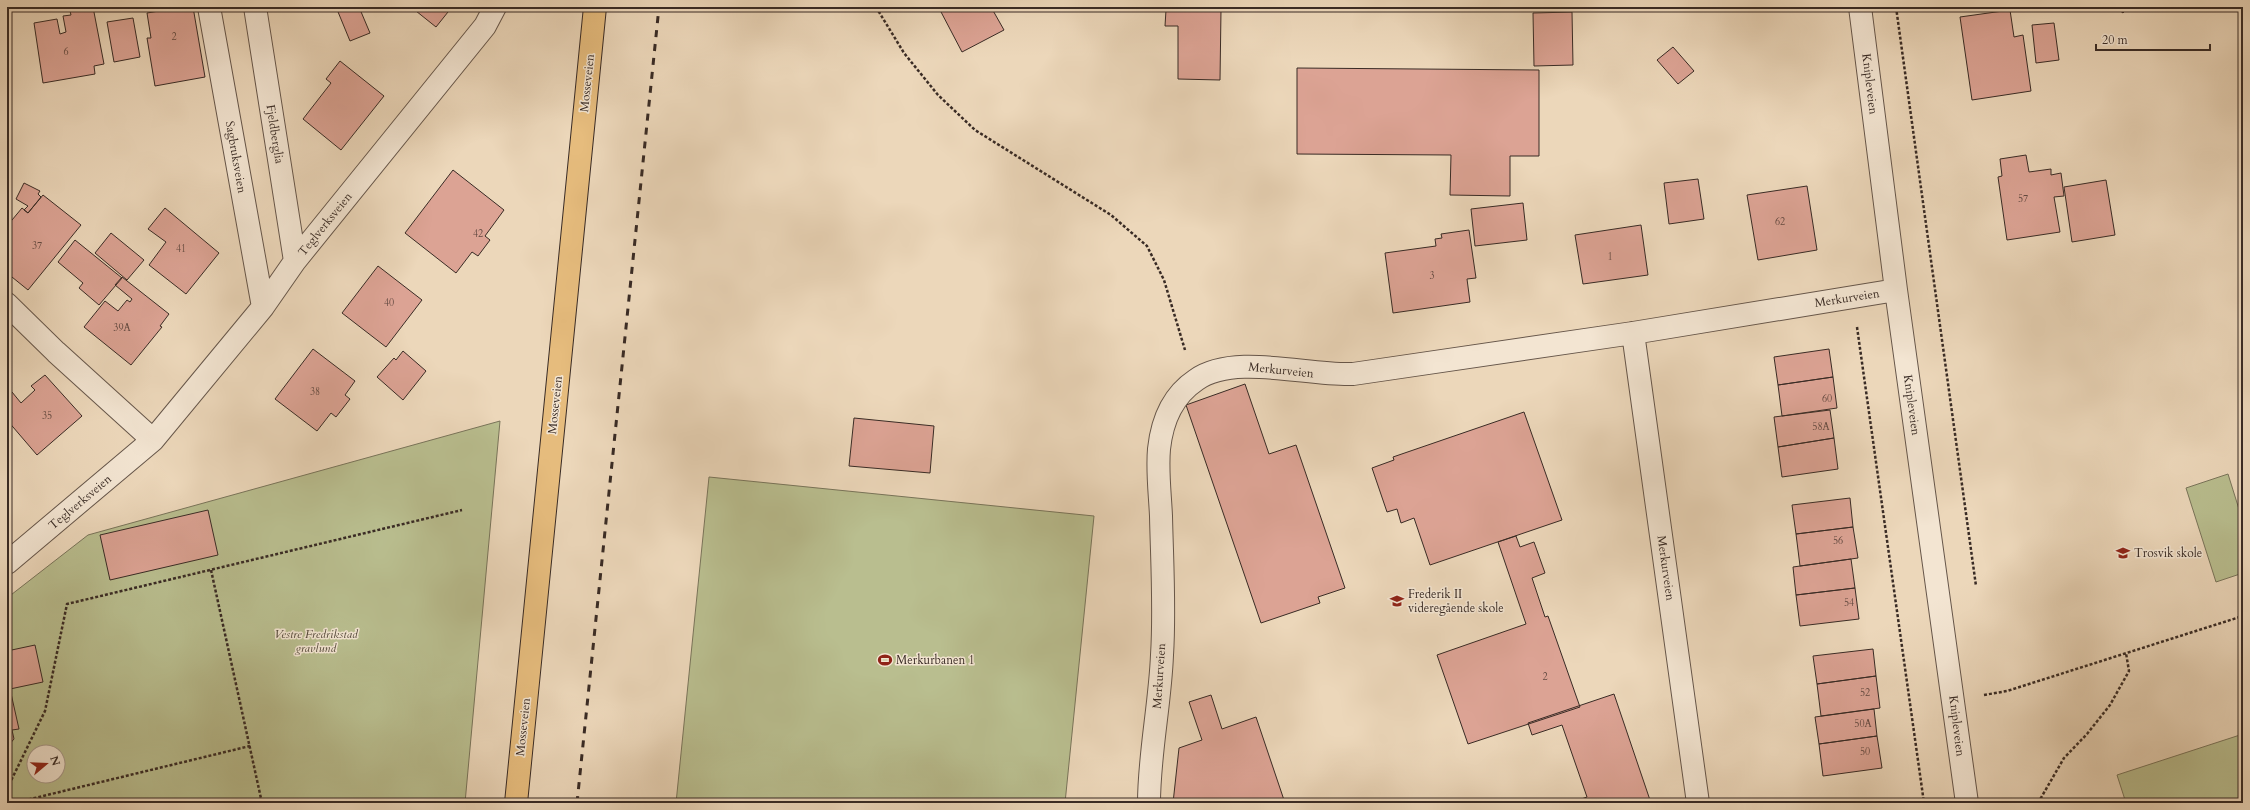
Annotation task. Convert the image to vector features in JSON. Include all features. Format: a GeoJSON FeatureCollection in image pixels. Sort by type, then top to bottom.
{"type":"FeatureCollection","features":[{"type":"Feature","properties":{"kind":"highway","name":"Mosseveien"},"geometry":{"type":"LineString","coordinates":[[516,803],[595,7]]}},
{"type":"Feature","properties":{"kind":"street","name":"Sagbruksveien"},"geometry":{"type":"LineString","coordinates":[[209,7],[263,307]]}},
{"type":"Feature","properties":{"kind":"street","name":"Fjeldberglia"},"geometry":{"type":"LineString","coordinates":[[255,7],[295,261]]}},
{"type":"Feature","properties":{"kind":"street","name":"Teglverksveien"},"geometry":{"type":"LineString","coordinates":[[7,564],[153,440],[263,307],[295,261],[485,26],[494,7]]}},
{"type":"Feature","properties":{"kind":"street","name":"Knipleveien"},"geometry":{"type":"LineString","coordinates":[[1860,7],[1896,290],[1954,699],[1967,803]]}},
{"type":"Feature","properties":{"kind":"street","name":"Merkurveien"},"geometry":{"type":"LineString","coordinates":[[1149,803],[1162,655],[1159,450],[1169,409],[1175,398],[1196,380],[1208,373],[1240,366],[1333,375],[1353,374],[1633,333],[1896,290]]}},
{"type":"Feature","properties":{"kind":"street"},"geometry":{"type":"LineString","coordinates":[[7,304],[56,352],[153,440]]}},
{"type":"Feature","properties":{"kind":"street","name":"Merkurveien"},"geometry":{"type":"LineString","coordinates":[[1633,333],[1698,803]]}},
{"type":"Feature","properties":{"kind":"path"},"geometry":{"type":"LineString","coordinates":[[876,7],[904,53],[938,95],[975,130],[1111,215],[1147,246],[1164,280],[1196,380]]}},
{"type":"Feature","properties":{"kind":"path"},"geometry":{"type":"LineString","coordinates":[[1896,7],[1976,586]]}},
{"type":"Feature","properties":{"kind":"path"},"geometry":{"type":"LineString","coordinates":[[1853,297],[1924,803]]}},
{"type":"Feature","properties":{"kind":"path"},"geometry":{"type":"LineString","coordinates":[[7,789],[45,711],[67,604],[462,510]]}},
{"type":"Feature","properties":{"kind":"path"},"geometry":{"type":"LineString","coordinates":[[211,570],[262,803]]}},
{"type":"Feature","properties":{"kind":"path"},"geometry":{"type":"LineString","coordinates":[[1954,699],[2008,691],[2243,616]]}},
{"type":"Feature","properties":{"kind":"path"},"geometry":{"type":"LineString","coordinates":[[2038,803],[2064,758],[2087,734],[2110,705],[2129,671],[2126,653]]}},
{"type":"Feature","properties":{"kind":"path"},"geometry":{"type":"LineString","coordinates":[[14,803],[250,746]]}},
{"type":"Feature","properties":{"kind":"green space","name":"Vestre Fredrikstad gravlund"},"geometry":{"type":"Polygon","coordinates":[[[500,421],[465,803],[7,803],[7,598],[88,535],[500,421]]]}},
{"type":"Feature","properties":{"kind":"green space"},"geometry":{"type":"Polygon","coordinates":[[[2228,474],[2243,522],[2243,573],[2216,582],[2186,488],[2228,474]]]}},
{"type":"Feature","properties":{"kind":"green space","name":"Merkurbanen 1"},"geometry":{"type":"Polygon","coordinates":[[[709,477],[1094,516],[1065,803],[676,803],[709,477]]]}},
{"type":"Feature","properties":{"kind":"green space"},"geometry":{"type":"Polygon","coordinates":[[[2243,734],[2243,803],[2126,803],[2117,775],[2243,734]]]}},
{"type":"Feature","properties":{"kind":"building"},"geometry":{"type":"Polygon","coordinates":[[[69,7],[93,7],[104,64],[94,66],[95,74],[43,83],[34,23],[57,19],[60,34],[66,32],[63,16],[71,15],[69,7]]]}},
{"type":"Feature","properties":{"kind":"building"},"geometry":{"type":"Polygon","coordinates":[[[183,7],[193,7],[205,77],[155,86],[147,38],[151,38],[147,13],[183,7]]]}},
{"type":"Feature","properties":{"kind":"building"},"geometry":{"type":"Polygon","coordinates":[[[336,7],[359,7],[370,33],[350,41],[336,7]]]}},
{"type":"Feature","properties":{"kind":"building"},"geometry":{"type":"Polygon","coordinates":[[[411,7],[452,7],[436,27],[411,7]]]}},
{"type":"Feature","properties":{"kind":"building"},"geometry":{"type":"Polygon","coordinates":[[[946,7],[991,7],[1004,30],[962,52],[940,10],[946,7]]]}},
{"type":"Feature","properties":{"kind":"building"},"geometry":{"type":"Polygon","coordinates":[[[2115,7],[2128,7],[2123,13],[2115,7]]]}},
{"type":"Feature","properties":{"kind":"building"},"geometry":{"type":"Polygon","coordinates":[[[1166,10],[1221,10],[1220,80],[1178,79],[1178,26],[1165,26],[1166,10]]]}},
{"type":"Feature","properties":{"kind":"building"},"geometry":{"type":"Polygon","coordinates":[[[2010,10],[2014,37],[2023,35],[2031,91],[1972,100],[1960,17],[2010,10]]]}},
{"type":"Feature","properties":{"kind":"building"},"geometry":{"type":"Polygon","coordinates":[[[1572,12],[1573,65],[1534,66],[1533,13],[1572,12]]]}},
{"type":"Feature","properties":{"kind":"building"},"geometry":{"type":"Polygon","coordinates":[[[133,18],[140,57],[114,62],[107,22],[133,18]]]}},
{"type":"Feature","properties":{"kind":"building"},"geometry":{"type":"Polygon","coordinates":[[[2054,23],[2059,60],[2036,63],[2032,25],[2054,23]]]}},
{"type":"Feature","properties":{"kind":"building"},"geometry":{"type":"Polygon","coordinates":[[[1673,47],[1694,71],[1678,84],[1657,60],[1673,47]]]}},
{"type":"Feature","properties":{"kind":"building"},"geometry":{"type":"Polygon","coordinates":[[[340,61],[384,96],[341,150],[303,119],[331,83],[326,79],[340,61]]]}},
{"type":"Feature","properties":{"kind":"building"},"geometry":{"type":"Polygon","coordinates":[[[1297,68],[1539,70],[1539,156],[1510,156],[1510,196],[1450,195],[1451,155],[1297,154],[1297,68]]]}},
{"type":"Feature","properties":{"kind":"building"},"geometry":{"type":"Polygon","coordinates":[[[2026,155],[2029,172],[2051,169],[2051,175],[2061,173],[2064,196],[2054,197],[2060,232],[2007,240],[1998,177],[2002,176],[2000,159],[2026,155]]]}},
{"type":"Feature","properties":{"kind":"building"},"geometry":{"type":"Polygon","coordinates":[[[453,170],[504,210],[485,236],[490,240],[478,256],[472,252],[456,273],[405,233],[453,170]]]}},
{"type":"Feature","properties":{"kind":"building"},"geometry":{"type":"Polygon","coordinates":[[[1698,179],[1704,219],[1669,224],[1664,183],[1698,179]]]}},
{"type":"Feature","properties":{"kind":"building"},"geometry":{"type":"Polygon","coordinates":[[[2106,180],[2115,235],[2072,242],[2064,187],[2106,180]]]}},
{"type":"Feature","properties":{"kind":"building"},"geometry":{"type":"Polygon","coordinates":[[[24,183],[40,191],[38,194],[41,197],[28,213],[24,210],[28,206],[16,199],[24,183]]]}},
{"type":"Feature","properties":{"kind":"building"},"geometry":{"type":"Polygon","coordinates":[[[1807,186],[1817,250],[1758,260],[1747,195],[1807,186]]]}},
{"type":"Feature","properties":{"kind":"building"},"geometry":{"type":"Polygon","coordinates":[[[43,195],[81,225],[28,290],[7,273],[7,226],[22,208],[28,213],[43,195]]]}},
{"type":"Feature","properties":{"kind":"building"},"geometry":{"type":"Polygon","coordinates":[[[1523,203],[1527,240],[1475,246],[1471,209],[1523,203]]]}},
{"type":"Feature","properties":{"kind":"building"},"geometry":{"type":"Polygon","coordinates":[[[165,208],[219,253],[186,294],[149,265],[166,242],[148,229],[165,208]]]}},
{"type":"Feature","properties":{"kind":"building"},"geometry":{"type":"Polygon","coordinates":[[[1641,225],[1648,275],[1583,284],[1575,235],[1641,225]]]}},
{"type":"Feature","properties":{"kind":"building"},"geometry":{"type":"Polygon","coordinates":[[[1469,230],[1476,278],[1467,279],[1470,302],[1393,313],[1385,253],[1436,246],[1435,239],[1442,238],[1441,234],[1469,230]]]}},
{"type":"Feature","properties":{"kind":"building"},"geometry":{"type":"Polygon","coordinates":[[[111,233],[144,260],[127,280],[95,253],[111,233]]]}},
{"type":"Feature","properties":{"kind":"building"},"geometry":{"type":"Polygon","coordinates":[[[75,240],[122,278],[99,305],[79,288],[83,283],[58,262],[75,240]]]}},
{"type":"Feature","properties":{"kind":"building"},"geometry":{"type":"Polygon","coordinates":[[[378,266],[422,300],[386,347],[342,313],[378,266]]]}},
{"type":"Feature","properties":{"kind":"building"},"geometry":{"type":"Polygon","coordinates":[[[122,277],[169,314],[160,326],[162,327],[131,365],[84,327],[105,301],[118,311],[127,300],[130,302],[132,299],[115,285],[122,277]]]}},
{"type":"Feature","properties":{"kind":"building"},"geometry":{"type":"Polygon","coordinates":[[[313,349],[355,381],[345,395],[350,399],[336,417],[331,413],[317,431],[275,399],[313,349]]]}},
{"type":"Feature","properties":{"kind":"building"},"geometry":{"type":"Polygon","coordinates":[[[1829,349],[1833,377],[1778,385],[1774,357],[1829,349]]]}},
{"type":"Feature","properties":{"kind":"building"},"geometry":{"type":"Polygon","coordinates":[[[403,351],[426,371],[403,400],[377,377],[394,358],[396,360],[403,351]]]}},
{"type":"Feature","properties":{"kind":"building"},"geometry":{"type":"Polygon","coordinates":[[[45,375],[82,416],[37,455],[7,420],[7,396],[12,392],[21,403],[35,390],[31,386],[45,375]]]}},
{"type":"Feature","properties":{"kind":"building"},"geometry":{"type":"Polygon","coordinates":[[[1833,377],[1837,408],[1782,416],[1778,385],[1833,377]]]}},
{"type":"Feature","properties":{"kind":"building"},"geometry":{"type":"Polygon","coordinates":[[[1245,384],[1269,454],[1296,445],[1345,588],[1318,597],[1320,603],[1261,623],[1186,405],[1245,384]]]}},
{"type":"Feature","properties":{"kind":"building"},"geometry":{"type":"Polygon","coordinates":[[[1830,410],[1834,438],[1778,447],[1774,417],[1830,410]]]}},
{"type":"Feature","properties":{"kind":"building"},"geometry":{"type":"Polygon","coordinates":[[[1524,412],[1562,520],[1430,565],[1414,518],[1401,523],[1397,509],[1387,512],[1372,468],[1394,460],[1393,457],[1524,412]]]}},
{"type":"Feature","properties":{"kind":"building"},"geometry":{"type":"Polygon","coordinates":[[[854,418],[934,426],[930,473],[849,466],[854,418]]]}},
{"type":"Feature","properties":{"kind":"building"},"geometry":{"type":"Polygon","coordinates":[[[1834,438],[1838,469],[1782,477],[1778,447],[1834,438]]]}},
{"type":"Feature","properties":{"kind":"building"},"geometry":{"type":"Polygon","coordinates":[[[1850,498],[1853,527],[1796,534],[1792,505],[1850,498]]]}},
{"type":"Feature","properties":{"kind":"building"},"geometry":{"type":"Polygon","coordinates":[[[208,510],[218,555],[110,580],[100,535],[208,510]]]}},
{"type":"Feature","properties":{"kind":"building"},"geometry":{"type":"Polygon","coordinates":[[[1853,527],[1858,558],[1800,566],[1796,534],[1853,527]]]}},
{"type":"Feature","properties":{"kind":"building"},"geometry":{"type":"Polygon","coordinates":[[[1516,536],[1520,547],[1534,542],[1545,573],[1532,578],[1545,617],[1548,616],[1580,707],[1468,744],[1437,655],[1526,624],[1498,542],[1516,536]]]}},
{"type":"Feature","properties":{"kind":"building"},"geometry":{"type":"Polygon","coordinates":[[[1851,559],[1855,588],[1796,595],[1793,567],[1851,559]]]}},
{"type":"Feature","properties":{"kind":"building"},"geometry":{"type":"Polygon","coordinates":[[[1855,588],[1859,619],[1800,626],[1796,595],[1855,588]]]}},
{"type":"Feature","properties":{"kind":"building"},"geometry":{"type":"Polygon","coordinates":[[[35,645],[43,682],[10,689],[19,729],[12,730],[14,739],[7,747],[7,651],[35,645]]]}},
{"type":"Feature","properties":{"kind":"building"},"geometry":{"type":"Polygon","coordinates":[[[1873,649],[1876,676],[1817,684],[1813,656],[1873,649]]]}},
{"type":"Feature","properties":{"kind":"building"},"geometry":{"type":"Polygon","coordinates":[[[1876,676],[1880,708],[1821,716],[1817,684],[1876,676]]]}},
{"type":"Feature","properties":{"kind":"building"},"geometry":{"type":"Polygon","coordinates":[[[1614,694],[1651,803],[1570,803],[1587,797],[1562,725],[1532,735],[1528,723],[1614,694]]]}},
{"type":"Feature","properties":{"kind":"building"},"geometry":{"type":"Polygon","coordinates":[[[1211,695],[1222,729],[1256,717],[1285,803],[1173,803],[1179,748],[1202,740],[1189,702],[1211,695]]]}},
{"type":"Feature","properties":{"kind":"building"},"geometry":{"type":"Polygon","coordinates":[[[1874,709],[1877,736],[1819,744],[1815,717],[1874,709]]]}},
{"type":"Feature","properties":{"kind":"building"},"geometry":{"type":"Polygon","coordinates":[[[1877,736],[1882,768],[1823,776],[1819,744],[1877,736]]]}},
{"type":"Feature","properties":{"kind":"building"},"geometry":{"type":"Polygon","coordinates":[[[1893,799],[1894,803],[1862,803],[1893,799]]]}},
{"type":"Feature","properties":{"kind":"railway"},"geometry":{"type":"LineString","coordinates":[[577,803],[659,7]]}},
{"type":"Feature","properties":{"kind":"place","name":"Trosvik skole"},"geometry":{"type":"Point","coordinates":[2123,553]}},
{"type":"Feature","properties":{"kind":"place","name":"Frederik II videregående skole"},"geometry":{"type":"Point","coordinates":[1397,601]}},
{"type":"Feature","properties":{"kind":"place","name":"Merkurbanen 1"},"geometry":{"type":"Point","coordinates":[885,660]}}]}
